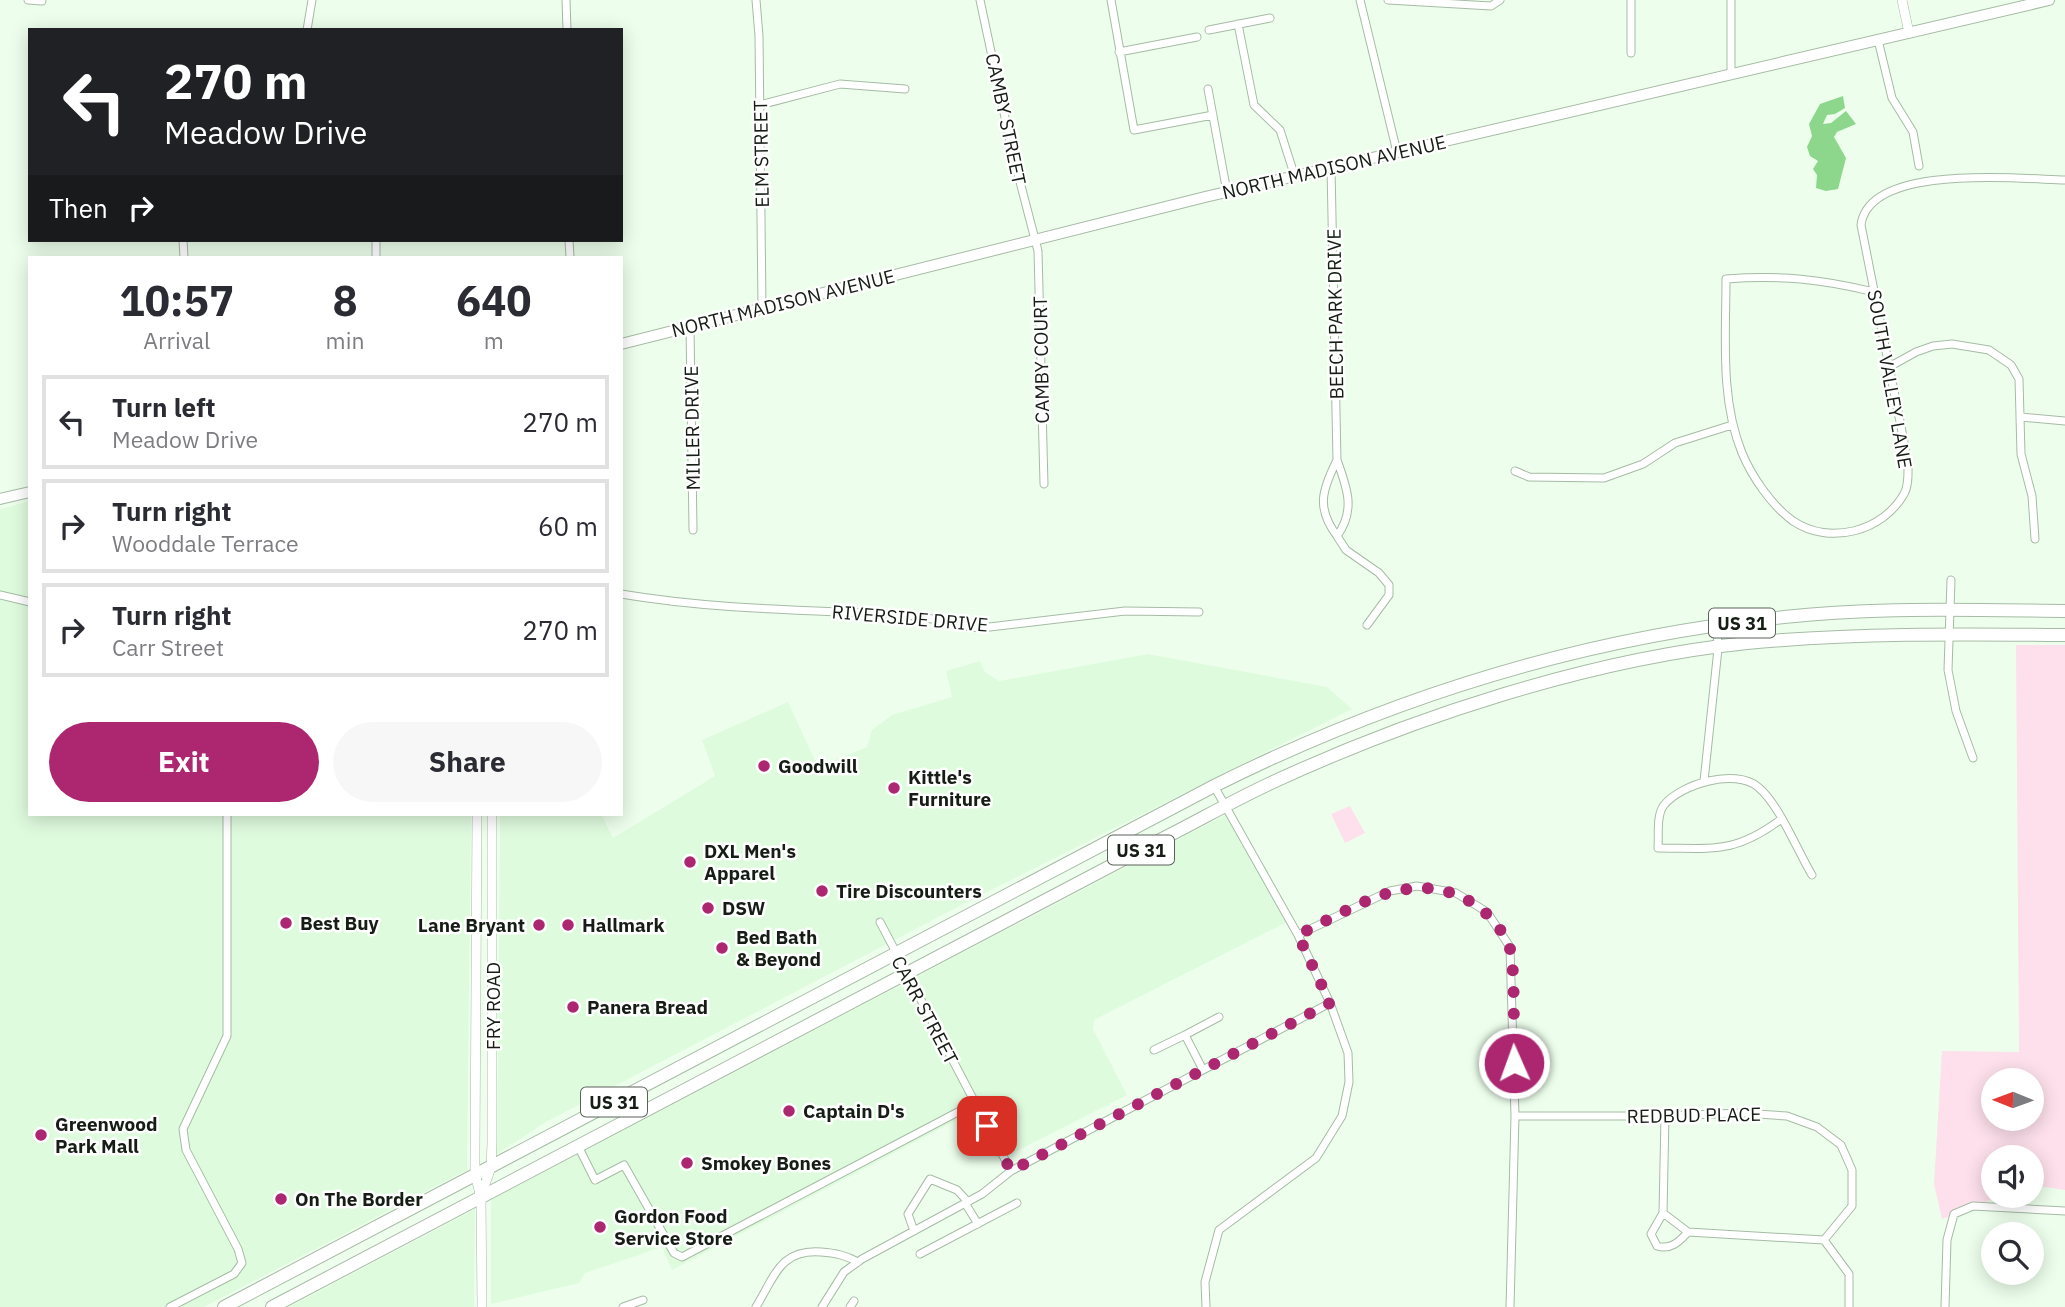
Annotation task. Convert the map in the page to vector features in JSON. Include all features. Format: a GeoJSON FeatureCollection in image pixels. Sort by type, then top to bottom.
{"type":"FeatureCollection","features":[{"type":"Feature","properties":{"kind":"main road","name":"NORTH MADISON AVENUE"},"geometry":{"type":"LineString","coordinates":[[623,343],[1033,238],[2049,0]]}},
{"type":"Feature","properties":{"kind":"main road"},"geometry":{"type":"LineString","coordinates":[[0,499],[28,492]]}},
{"type":"Feature","properties":{"kind":"main road","name":"US 31"},"geometry":{"type":"LineString","coordinates":[[224,1307],[1214,786],[1364,719],[1551,658],[1654,636],[1717,626],[1794,616],[1951,611],[2065,611]]}},
{"type":"Feature","properties":{"kind":"main road","name":"US 31"},"geometry":{"type":"LineString","coordinates":[[272,1307],[1269,784],[1381,736],[1522,690],[1683,653],[1830,636],[2065,635]]}},
{"type":"Feature","properties":{"kind":"street"},"geometry":{"type":"LineString","coordinates":[[28,0],[42,1]]}},
{"type":"Feature","properties":{"kind":"street"},"geometry":{"type":"LineString","coordinates":[[307,28],[312,0]]}},
{"type":"Feature","properties":{"kind":"street"},"geometry":{"type":"LineString","coordinates":[[566,0],[567,28]]}},
{"type":"Feature","properties":{"kind":"street","name":"ELM STREET"},"geometry":{"type":"LineString","coordinates":[[756,0],[762,309]]}},
{"type":"Feature","properties":{"kind":"street","name":"CAMBY STREET"},"geometry":{"type":"LineString","coordinates":[[980,0],[1033,238]]}},
{"type":"Feature","properties":{"kind":"street"},"geometry":{"type":"LineString","coordinates":[[1111,0],[1134,130],[1213,115]]}},
{"type":"Feature","properties":{"kind":"street"},"geometry":{"type":"LineString","coordinates":[[1360,0],[1397,152]]}},
{"type":"Feature","properties":{"kind":"street"},"geometry":{"type":"LineString","coordinates":[[1388,0],[1491,6],[1500,0]]}},
{"type":"Feature","properties":{"kind":"street"},"geometry":{"type":"LineString","coordinates":[[1631,0],[1631,53]]}},
{"type":"Feature","properties":{"kind":"street"},"geometry":{"type":"LineString","coordinates":[[1731,0],[1731,73]]}},
{"type":"Feature","properties":{"kind":"street"},"geometry":{"type":"LineString","coordinates":[[1902,0],[1909,33]]}},
{"type":"Feature","properties":{"kind":"street"},"geometry":{"type":"LineString","coordinates":[[1209,30],[1270,18]]}},
{"type":"Feature","properties":{"kind":"street"},"geometry":{"type":"LineString","coordinates":[[1238,24],[1254,105],[1280,130],[1295,177]]}},
{"type":"Feature","properties":{"kind":"street"},"geometry":{"type":"LineString","coordinates":[[1119,52],[1196,37]]}},
{"type":"Feature","properties":{"kind":"street"},"geometry":{"type":"LineString","coordinates":[[1878,40],[1892,98],[1913,132],[1919,166]]}},
{"type":"Feature","properties":{"kind":"street"},"geometry":{"type":"LineString","coordinates":[[760,105],[840,83],[905,89]]}},
{"type":"Feature","properties":{"kind":"street"},"geometry":{"type":"LineString","coordinates":[[1208,89],[1227,192]]}},
{"type":"Feature","properties":{"kind":"street","name":"BEECH PARK DRIVE"},"geometry":{"type":"LineString","coordinates":[[1331,168],[1338,460],[1350,494],[1348,513],[1338,536]]}},
{"type":"Feature","properties":{"kind":"street","name":"SOUTH VALLEY LANE"},"geometry":{"type":"LineString","coordinates":[[1732,425],[1743,455],[1777,507],[1794,522],[1815,531],[1851,533],[1886,518],[1905,492],[1908,462],[1861,225],[1865,208],[1873,200],[1933,179],[2065,180]]}},
{"type":"Feature","properties":{"kind":"street","name":"CAMBY COURT"},"geometry":{"type":"LineString","coordinates":[[1033,238],[1038,251],[1044,484]]}},
{"type":"Feature","properties":{"kind":"street"},"geometry":{"type":"LineString","coordinates":[[1515,471],[1529,477],[1604,478],[1643,464],[1675,443],[1732,425],[1727,389],[1726,279],[1790,276],[1822,279],[1874,292]]}},
{"type":"Feature","properties":{"kind":"street","name":"MILLER DRIVE"},"geometry":{"type":"LineString","coordinates":[[690,326],[693,530]]}},
{"type":"Feature","properties":{"kind":"street"},"geometry":{"type":"LineString","coordinates":[[1889,367],[1933,346],[1952,344],[1989,350],[2011,365],[2019,379],[2021,454],[2032,496],[2035,539]]}},
{"type":"Feature","properties":{"kind":"street"},"geometry":{"type":"LineString","coordinates":[[2021,417],[2065,421]]}},
{"type":"Feature","properties":{"kind":"street","name":"BEECH PARK DRIVE"},"geometry":{"type":"LineString","coordinates":[[1338,460],[1326,482],[1322,504],[1346,550],[1379,573],[1389,586],[1389,595],[1367,625]]}},
{"type":"Feature","properties":{"kind":"street"},"geometry":{"type":"LineString","coordinates":[[1951,580],[1947,652],[1949,677],[1973,758]]}},
{"type":"Feature","properties":{"kind":"street","name":"RIVERSIDE DRIVE"},"geometry":{"type":"LineString","coordinates":[[623,594],[718,606],[909,615],[958,626],[981,628],[1125,611],[1199,612]]}},
{"type":"Feature","properties":{"kind":"street"},"geometry":{"type":"LineString","coordinates":[[0,596],[28,602]]}},
{"type":"Feature","properties":{"kind":"street"},"geometry":{"type":"LineString","coordinates":[[1704,781],[1718,649],[1717,626]]}},
{"type":"Feature","properties":{"kind":"street"},"geometry":{"type":"LineString","coordinates":[[1780,820],[1756,838],[1733,847],[1658,848],[1663,806],[1704,781],[1748,780],[1768,797],[1812,875]]}},
{"type":"Feature","properties":{"kind":"street"},"geometry":{"type":"LineString","coordinates":[[1206,1307],[1205,1282],[1219,1230],[1316,1157],[1342,1116],[1349,1082],[1348,1053],[1330,1003],[1298,935],[1214,786]]}},
{"type":"Feature","properties":{"kind":"street"},"geometry":{"type":"LineString","coordinates":[[170,1307],[234,1274],[242,1263],[238,1249],[184,1142],[184,1122],[225,1045],[228,1027],[227,816]]}},
{"type":"Feature","properties":{"kind":"street","name":"FRY ROAD"},"geometry":{"type":"LineString","coordinates":[[477,816],[475,1174],[481,1198],[482,1307]]}},
{"type":"Feature","properties":{"kind":"street","name":"FRY ROAD"},"geometry":{"type":"LineString","coordinates":[[481,1198],[491,1167],[492,816]]}},
{"type":"Feature","properties":{"kind":"street"},"geometry":{"type":"LineString","coordinates":[[1298,935],[1390,891],[1417,886],[1456,894],[1487,912],[1510,947],[1515,1116],[1510,1307]]}},
{"type":"Feature","properties":{"kind":"street","name":"CARR STREET"},"geometry":{"type":"LineString","coordinates":[[880,922],[1011,1171]]}},
{"type":"Feature","properties":{"kind":"street"},"geometry":{"type":"LineString","coordinates":[[822,1307],[844,1272],[858,1262],[966,1203],[1011,1171],[1330,1003]]}},
{"type":"Feature","properties":{"kind":"street"},"geometry":{"type":"LineString","coordinates":[[1154,1050],[1219,1017]]}},
{"type":"Feature","properties":{"kind":"street"},"geometry":{"type":"LineString","coordinates":[[1185,1035],[1203,1070]]}},
{"type":"Feature","properties":{"kind":"street"},"geometry":{"type":"LineString","coordinates":[[578,1146],[595,1180],[624,1165],[674,1253],[682,1257],[975,1103]]}},
{"type":"Feature","properties":{"kind":"street","name":"REDBUD PLACE"},"geometry":{"type":"LineString","coordinates":[[1515,1116],[1742,1113],[1787,1115],[1817,1127],[1841,1145],[1852,1170],[1852,1206],[1824,1240]]}},
{"type":"Feature","properties":{"kind":"street"},"geometry":{"type":"LineString","coordinates":[[1665,1116],[1662,1213],[1651,1234],[1657,1246],[1664,1248],[1676,1244],[1688,1231]]}},
{"type":"Feature","properties":{"kind":"street"},"geometry":{"type":"LineString","coordinates":[[914,1231],[908,1213],[930,1180],[957,1190],[978,1224]]}},
{"type":"Feature","properties":{"kind":"street"},"geometry":{"type":"LineString","coordinates":[[920,1254],[1017,1203]]}},
{"type":"Feature","properties":{"kind":"street"},"geometry":{"type":"LineString","coordinates":[[1945,1307],[1947,1240],[1954,1214],[1973,1206],[2065,1211]]}},
{"type":"Feature","properties":{"kind":"street"},"geometry":{"type":"LineString","coordinates":[[1662,1213],[1688,1231],[1824,1240],[1849,1274],[1849,1307]]}},
{"type":"Feature","properties":{"kind":"street"},"geometry":{"type":"LineString","coordinates":[[756,1307],[792,1254],[803,1251],[843,1254],[858,1262]]}},
{"type":"Feature","properties":{"kind":"street"},"geometry":{"type":"LineString","coordinates":[[623,1307],[643,1300]]}},
{"type":"Feature","properties":{"kind":"shaded area"},"geometry":{"type":"Polygon","coordinates":[[[1843,96],[1845,108],[1827,115],[1823,124],[1831,123],[1846,111],[1856,124],[1837,132],[1834,137],[1846,158],[1838,189],[1826,191],[1816,188],[1817,175],[1813,169],[1818,161],[1810,156],[1807,147],[1812,136],[1809,124],[1820,104],[1843,96]]]}},
{"type":"Feature","properties":{"kind":"shaded area"},"geometry":{"type":"Polygon","coordinates":[[[28,502],[28,816],[471,816],[467,1170],[204,1307],[0,1307],[0,509],[28,502]]]}},
{"type":"Feature","properties":{"kind":"shaded area"},"geometry":{"type":"Polygon","coordinates":[[[2016,645],[2065,645],[2065,1190],[2044,1187],[2044,1145],[1981,1145],[1981,1204],[1942,1219],[1934,1184],[1942,1051],[2019,1052],[2016,645]]]}},
{"type":"Feature","properties":{"kind":"shaded area"},"geometry":{"type":"Polygon","coordinates":[[[1148,654],[1327,687],[1352,709],[975,898],[546,1122],[497,1154],[500,816],[602,816],[613,838],[715,776],[702,740],[788,702],[818,767],[867,747],[872,730],[892,715],[952,697],[946,671],[980,661],[985,672],[999,681],[1148,654]]]}},
{"type":"Feature","properties":{"kind":"shaded area"},"geometry":{"type":"Polygon","coordinates":[[[1350,806],[1365,833],[1345,843],[1331,814],[1350,806]]]}},
{"type":"Feature","properties":{"kind":"shaded area"},"geometry":{"type":"Polygon","coordinates":[[[1225,815],[1287,922],[1094,1020],[1093,1029],[1127,1095],[1011,1154],[995,1157],[970,1113],[672,1270],[662,1247],[585,1273],[579,1283],[491,1304],[491,1200],[1225,815]]]}},
{"type":"Feature","properties":{"kind":"shaded area"},"geometry":{"type":"Polygon","coordinates":[[[475,1209],[474,1307],[289,1307],[475,1209]]]}},
{"type":"Feature","properties":{"kind":"place","name":"Goodwill"},"geometry":{"type":"Point","coordinates":[764,766]}},
{"type":"Feature","properties":{"kind":"place","name":"Kittle's Furniture"},"geometry":{"type":"Point","coordinates":[894,788]}},
{"type":"Feature","properties":{"kind":"place","name":"DXL Men's Apparel"},"geometry":{"type":"Point","coordinates":[690,862]}},
{"type":"Feature","properties":{"kind":"place","name":"Tire Discounters"},"geometry":{"type":"Point","coordinates":[822,891]}},
{"type":"Feature","properties":{"kind":"place","name":"DSW"},"geometry":{"type":"Point","coordinates":[708,908]}},
{"type":"Feature","properties":{"kind":"place","name":"Best Buy"},"geometry":{"type":"Point","coordinates":[286,923]}},
{"type":"Feature","properties":{"kind":"place","name":"Lane Bryant"},"geometry":{"type":"Point","coordinates":[539,925]}},
{"type":"Feature","properties":{"kind":"place","name":"Hallmark"},"geometry":{"type":"Point","coordinates":[568,925]}},
{"type":"Feature","properties":{"kind":"place","name":"Bed Bath & Beyond"},"geometry":{"type":"Point","coordinates":[722,948]}},
{"type":"Feature","properties":{"kind":"place","name":"Panera Bread"},"geometry":{"type":"Point","coordinates":[573,1007]}},
{"type":"Feature","properties":{"kind":"place","name":"Captain D's"},"geometry":{"type":"Point","coordinates":[789,1111]}},
{"type":"Feature","properties":{"kind":"place","name":"Greenwood Park Mall"},"geometry":{"type":"Point","coordinates":[41,1135]}},
{"type":"Feature","properties":{"kind":"place","name":"Smokey Bones"},"geometry":{"type":"Point","coordinates":[687,1163]}},
{"type":"Feature","properties":{"kind":"place","name":"On The Border"},"geometry":{"type":"Point","coordinates":[281,1199]}},
{"type":"Feature","properties":{"kind":"place","name":"Gordon Food Service Store"},"geometry":{"type":"Point","coordinates":[600,1227]}},
{"type":"Feature","properties":{"kind":"route"},"geometry":{"type":"LineString","coordinates":[[987,1126],[1011,1171],[1330,1003],[1298,935],[1390,891],[1417,886],[1456,894],[1487,912],[1510,947],[1514,1063]]}}]}
